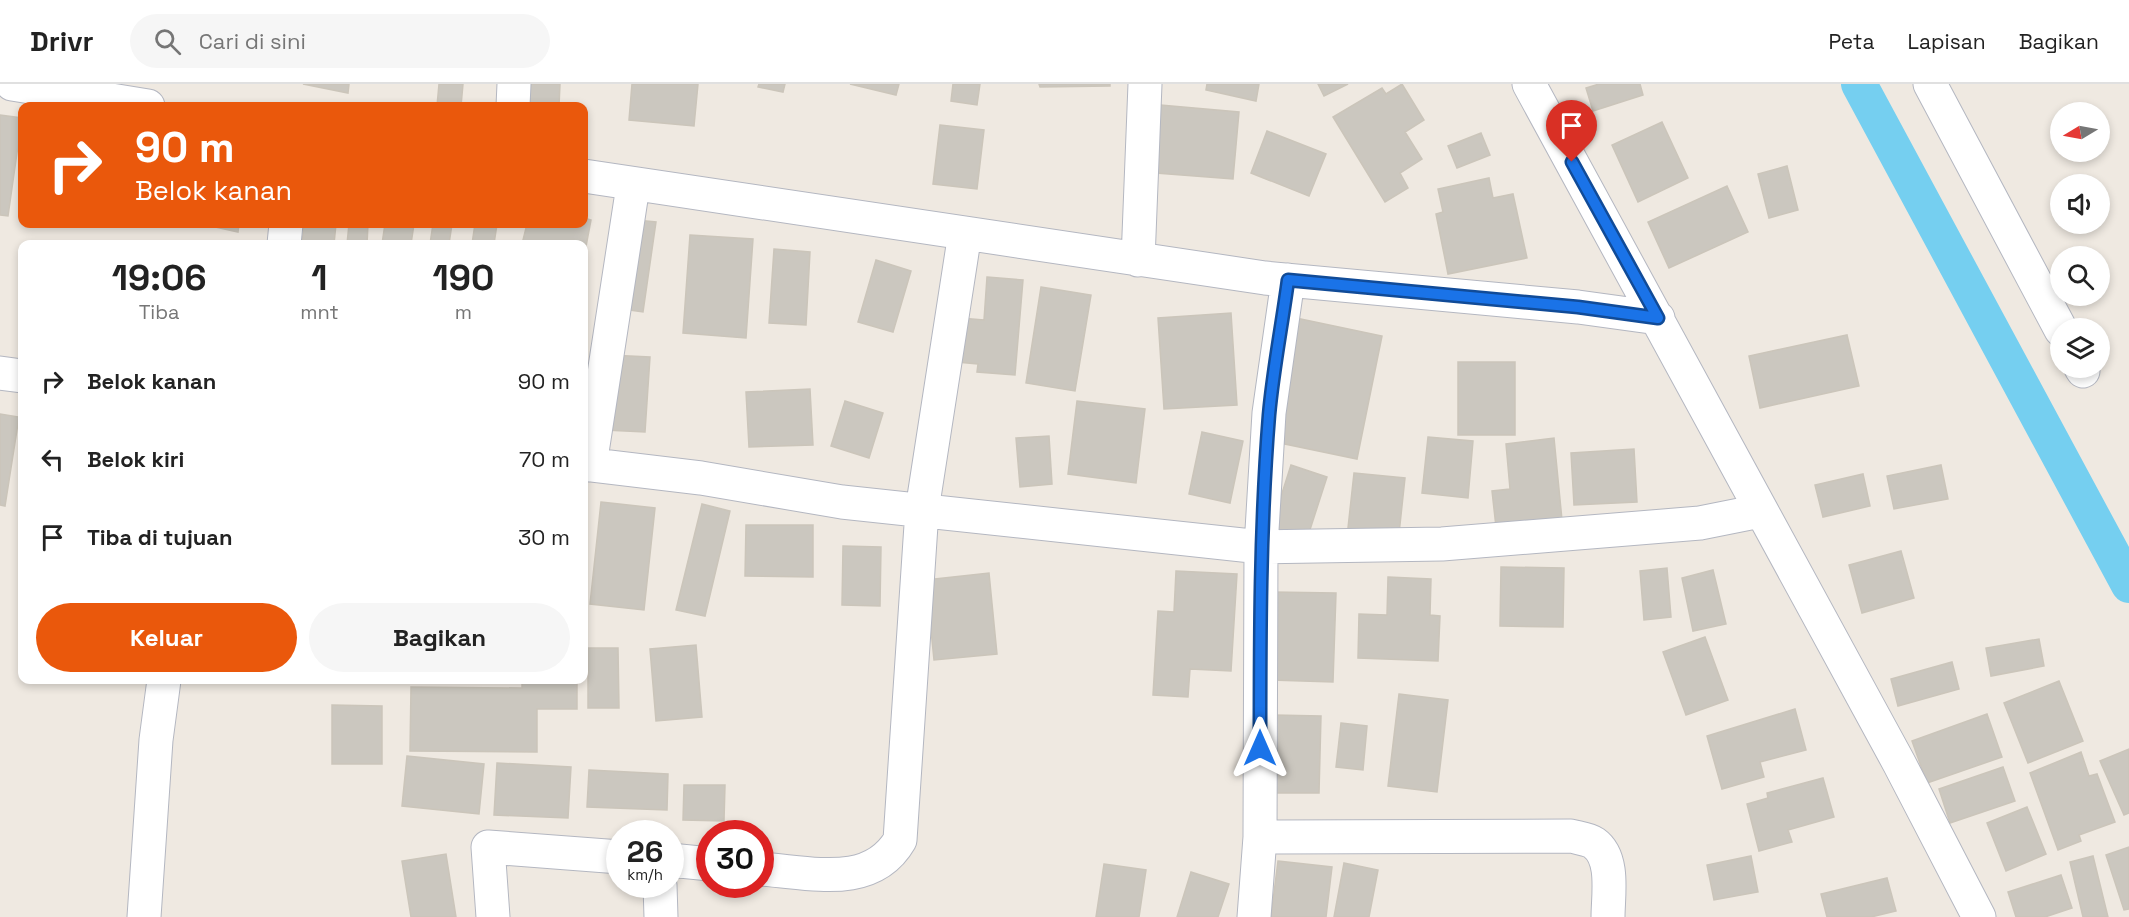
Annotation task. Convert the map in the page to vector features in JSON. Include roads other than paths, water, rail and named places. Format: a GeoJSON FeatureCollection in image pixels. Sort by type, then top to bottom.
{"type":"FeatureCollection","features":[{"type":"Feature","properties":{"kind":"street"},"geometry":{"type":"LineString","coordinates":[[12,84],[123,102]]}},
{"type":"Feature","properties":{"kind":"street"},"geometry":{"type":"LineString","coordinates":[[513,102],[514,84]]}},
{"type":"Feature","properties":{"kind":"street"},"geometry":{"type":"LineString","coordinates":[[1138,260],[1145,84]]}},
{"type":"Feature","properties":{"kind":"street"},"geometry":{"type":"LineString","coordinates":[[1529,84],[1658,318],[1980,917]]}},
{"type":"Feature","properties":{"kind":"street"},"geometry":{"type":"LineString","coordinates":[[1930,84],[2055,318]]}},
{"type":"Feature","properties":{"kind":"street"},"geometry":{"type":"LineString","coordinates":[[588,177],[633,186],[1288,280],[1578,307],[1658,318]]}},
{"type":"Feature","properties":{"kind":"street"},"geometry":{"type":"LineString","coordinates":[[588,458],[633,186]]}},
{"type":"Feature","properties":{"kind":"street"},"geometry":{"type":"LineString","coordinates":[[774,869],[853,874],[873,869],[891,855],[900,840],[922,510],[965,233]]}},
{"type":"Feature","properties":{"kind":"street"},"geometry":{"type":"LineString","coordinates":[[1254,917],[1260,837],[1261,547],[1269,413],[1288,280]]}},
{"type":"Feature","properties":{"kind":"street"},"geometry":{"type":"LineString","coordinates":[[0,373],[18,375]]}},
{"type":"Feature","properties":{"kind":"street"},"geometry":{"type":"LineString","coordinates":[[588,464],[701,478],[842,502],[1261,547],[1442,544],[1700,523],[1760,511]]}},
{"type":"Feature","properties":{"kind":"street"},"geometry":{"type":"LineString","coordinates":[[144,917],[154,763],[164,684]]}},
{"type":"Feature","properties":{"kind":"street"},"geometry":{"type":"LineString","coordinates":[[1260,837],[1571,836],[1593,842],[1604,854],[1608,917]]}},
{"type":"Feature","properties":{"kind":"street"},"geometry":{"type":"LineString","coordinates":[[493,917],[488,847],[606,855]]}},
{"type":"Feature","properties":{"kind":"street"},"geometry":{"type":"LineString","coordinates":[[660,898],[661,917]]}},
{"type":"Feature","properties":{"kind":"waterway"},"geometry":{"type":"LineString","coordinates":[[1859,84],[2129,585]]}}]}
